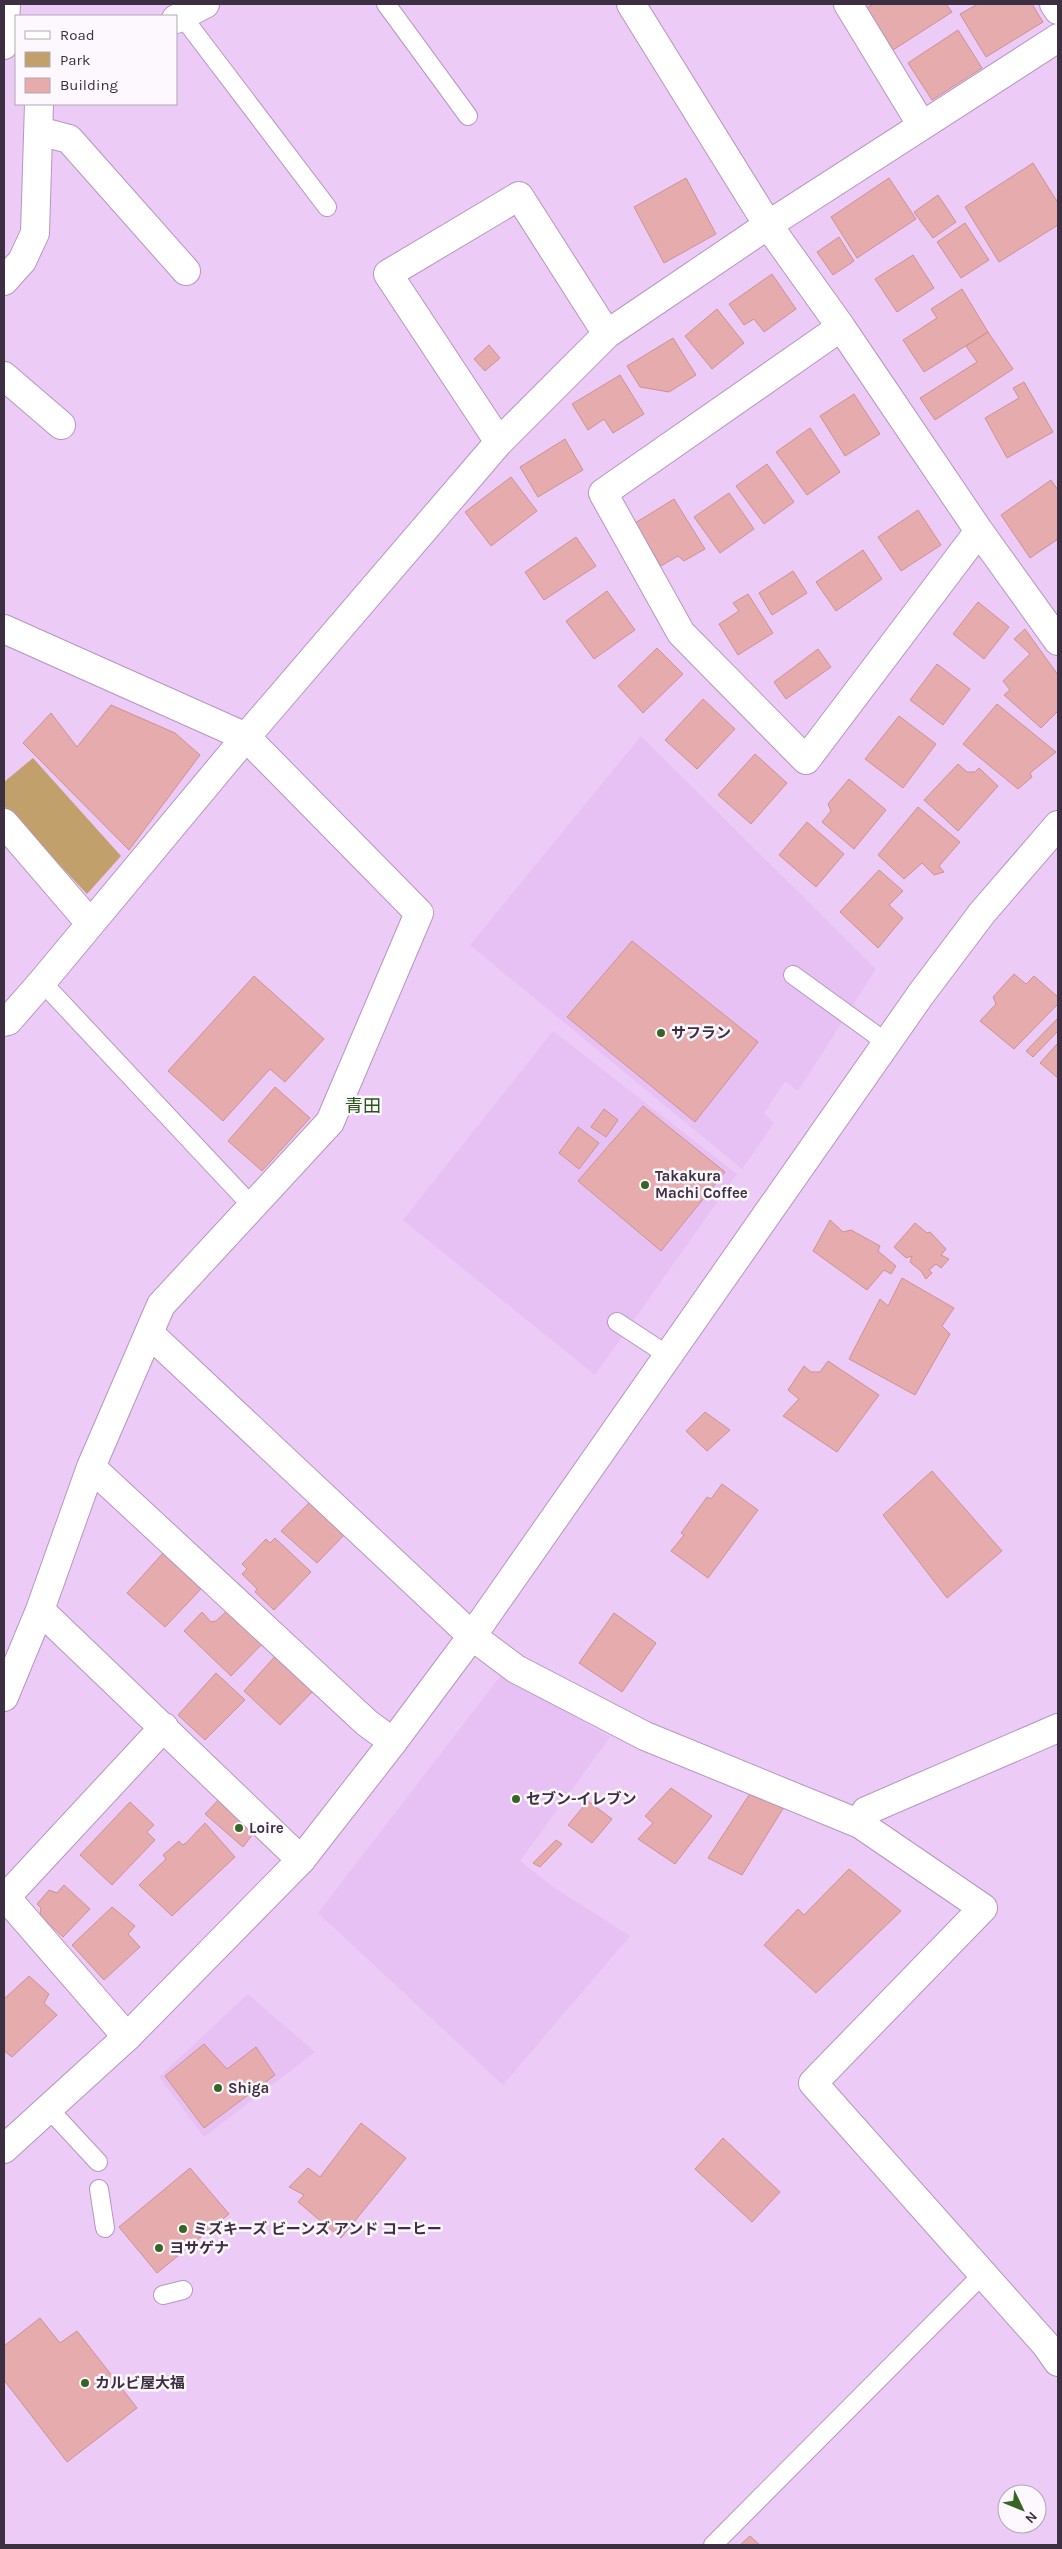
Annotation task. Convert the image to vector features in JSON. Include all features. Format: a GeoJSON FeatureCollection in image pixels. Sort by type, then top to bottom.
{"type":"FeatureCollection","features":[{"type":"Feature","properties":{"kind":"street"},"geometry":{"type":"LineString","coordinates":[[4,45],[6,4]]}},
{"type":"Feature","properties":{"kind":"street"},"geometry":{"type":"LineString","coordinates":[[631,4],[768,225],[841,327],[979,531],[1058,641]]}},
{"type":"Feature","properties":{"kind":"street"},"geometry":{"type":"LineString","coordinates":[[848,4],[921,124]]}},
{"type":"Feature","properties":{"kind":"street"},"geometry":{"type":"LineString","coordinates":[[1054,4],[1058,10]]}},
{"type":"Feature","properties":{"kind":"street"},"geometry":{"type":"LineString","coordinates":[[4,1022],[8,1021],[42,982],[246,737],[499,442],[607,334],[921,124],[1058,38]]}},
{"type":"Feature","properties":{"kind":"street"},"geometry":{"type":"LineString","coordinates":[[4,281],[13,256],[35,233],[39,105]]}},
{"type":"Feature","properties":{"kind":"street"},"geometry":{"type":"LineString","coordinates":[[39,131],[69,139],[186,271]]}},
{"type":"Feature","properties":{"kind":"street"},"geometry":{"type":"LineString","coordinates":[[499,442],[388,274],[519,196],[607,334]]}},
{"type":"Feature","properties":{"kind":"street"},"geometry":{"type":"LineString","coordinates":[[841,327],[603,493],[681,633],[806,760],[979,531]]}},
{"type":"Feature","properties":{"kind":"street"},"geometry":{"type":"LineString","coordinates":[[4,376],[61,425]]}},
{"type":"Feature","properties":{"kind":"street"},"geometry":{"type":"LineString","coordinates":[[4,629],[246,737],[419,913],[330,1122],[251,1205],[161,1305],[91,1467],[40,1610],[6,1685]]}},
{"type":"Feature","properties":{"kind":"street"},"geometry":{"type":"LineString","coordinates":[[4,823],[90,923]]}},
{"type":"Feature","properties":{"kind":"street"},"geometry":{"type":"LineString","coordinates":[[4,2149],[127,2037],[301,1860],[393,1742],[472,1636],[887,1043],[982,913],[1058,824]]}},
{"type":"Feature","properties":{"kind":"street"},"geometry":{"type":"LineString","coordinates":[[149,1334],[472,1636],[516,1669],[645,1736],[860,1824],[982,1908],[813,2083],[983,2274],[1058,2362]]}},
{"type":"Feature","properties":{"kind":"street"},"geometry":{"type":"LineString","coordinates":[[91,1467],[368,1723],[393,1742]]}},
{"type":"Feature","properties":{"kind":"street"},"geometry":{"type":"LineString","coordinates":[[40,1610],[301,1860]]}},
{"type":"Feature","properties":{"kind":"street"},"geometry":{"type":"LineString","coordinates":[[127,2037],[5,1896],[164,1727]]}},
{"type":"Feature","properties":{"kind":"street"},"geometry":{"type":"LineString","coordinates":[[860,1824],[866,1810],[1058,1728]]}},
{"type":"Feature","properties":{"kind":"lane"},"geometry":{"type":"LineString","coordinates":[[386,4],[468,116]]}},
{"type":"Feature","properties":{"kind":"lane"},"geometry":{"type":"LineString","coordinates":[[188,13],[327,207]]}},
{"type":"Feature","properties":{"kind":"lane"},"geometry":{"type":"LineString","coordinates":[[793,975],[887,1043]]}},
{"type":"Feature","properties":{"kind":"lane"},"geometry":{"type":"LineString","coordinates":[[42,982],[251,1205]]}},
{"type":"Feature","properties":{"kind":"lane"},"geometry":{"type":"LineString","coordinates":[[617,1322],[669,1356]]}},
{"type":"Feature","properties":{"kind":"lane"},"geometry":{"type":"LineString","coordinates":[[48,2108],[98,2162]]}},
{"type":"Feature","properties":{"kind":"lane"},"geometry":{"type":"LineString","coordinates":[[99,2189],[105,2228]]}},
{"type":"Feature","properties":{"kind":"lane"},"geometry":{"type":"LineString","coordinates":[[714,2545],[983,2274]]}},
{"type":"Feature","properties":{"kind":"lane"},"geometry":{"type":"LineString","coordinates":[[164,2295],[183,2290]]}},
{"type":"Feature","properties":{"kind":"shaded area"},"geometry":{"type":"Polygon","coordinates":[[[641,736],[876,969],[798,1091],[785,1081],[764,1113],[774,1123],[742,1169],[470,945],[641,736]]]}},
{"type":"Feature","properties":{"kind":"shaded area"},"geometry":{"type":"Polygon","coordinates":[[[553,1031],[737,1174],[595,1375],[403,1220],[553,1031]]]}},
{"type":"Feature","properties":{"kind":"shaded area"},"geometry":{"type":"Polygon","coordinates":[[[502,1674],[610,1737],[520,1861],[556,1889],[630,1936],[503,2085],[318,1913],[502,1674]]]}},
{"type":"Feature","properties":{"kind":"shaded area"},"geometry":{"type":"Polygon","coordinates":[[[248,1994],[315,2052],[204,2137],[159,2077],[248,1994]]]}},
{"type":"Feature","properties":{"kind":"green space"},"geometry":{"type":"Polygon","coordinates":[[[33,758],[121,856],[87,894],[4,806],[4,782],[33,758]]]}},
{"type":"Feature","properties":{"kind":"building"},"geometry":{"type":"Polygon","coordinates":[[[874,4],[946,4],[952,12],[893,50],[866,8],[874,4]]]}},
{"type":"Feature","properties":{"kind":"building"},"geometry":{"type":"Polygon","coordinates":[[[978,4],[1032,4],[1043,22],[986,57],[960,14],[978,4]]]}},
{"type":"Feature","properties":{"kind":"building"},"geometry":{"type":"Polygon","coordinates":[[[958,30],[982,68],[932,100],[908,63],[958,30]]]}},
{"type":"Feature","properties":{"kind":"building"},"geometry":{"type":"Polygon","coordinates":[[[1033,163],[1058,203],[1058,225],[999,262],[965,207],[1033,163]]]}},
{"type":"Feature","properties":{"kind":"building"},"geometry":{"type":"Polygon","coordinates":[[[686,178],[716,234],[664,263],[634,207],[686,178]]]}},
{"type":"Feature","properties":{"kind":"building"},"geometry":{"type":"Polygon","coordinates":[[[889,178],[916,219],[857,258],[831,217],[889,178]]]}},
{"type":"Feature","properties":{"kind":"building"},"geometry":{"type":"Polygon","coordinates":[[[938,195],[956,222],[933,238],[914,212],[938,195]]]}},
{"type":"Feature","properties":{"kind":"building"},"geometry":{"type":"Polygon","coordinates":[[[965,223],[989,260],[961,278],[937,242],[965,223]]]}},
{"type":"Feature","properties":{"kind":"building"},"geometry":{"type":"Polygon","coordinates":[[[839,237],[854,261],[833,275],[817,252],[839,237]]]}},
{"type":"Feature","properties":{"kind":"building"},"geometry":{"type":"Polygon","coordinates":[[[913,255],[934,288],[897,312],[875,279],[913,255]]]}},
{"type":"Feature","properties":{"kind":"building"},"geometry":{"type":"Polygon","coordinates":[[[772,274],[796,309],[764,332],[754,319],[744,325],[729,304],[772,274]]]}},
{"type":"Feature","properties":{"kind":"building"},"geometry":{"type":"Polygon","coordinates":[[[962,289],[988,332],[924,372],[903,340],[937,318],[931,309],[962,289]]]}},
{"type":"Feature","properties":{"kind":"building"},"geometry":{"type":"Polygon","coordinates":[[[717,309],[744,343],[712,369],[685,336],[717,309]]]}},
{"type":"Feature","properties":{"kind":"building"},"geometry":{"type":"Polygon","coordinates":[[[988,332],[1013,369],[935,420],[920,398],[977,362],[966,346],[988,332]]]}},
{"type":"Feature","properties":{"kind":"building"},"geometry":{"type":"Polygon","coordinates":[[[673,338],[696,375],[669,392],[640,387],[627,366],[673,338]]]}},
{"type":"Feature","properties":{"kind":"building"},"geometry":{"type":"Polygon","coordinates":[[[489,345],[500,358],[485,371],[474,359],[489,345]]]}},
{"type":"Feature","properties":{"kind":"building"},"geometry":{"type":"Polygon","coordinates":[[[620,375],[644,414],[613,433],[604,419],[588,430],[572,404],[620,375]]]}},
{"type":"Feature","properties":{"kind":"building"},"geometry":{"type":"Polygon","coordinates":[[[1024,382],[1053,432],[1007,458],[985,418],[1019,398],[1013,388],[1024,382]]]}},
{"type":"Feature","properties":{"kind":"building"},"geometry":{"type":"Polygon","coordinates":[[[854,394],[880,434],[845,456],[820,416],[854,394]]]}},
{"type":"Feature","properties":{"kind":"building"},"geometry":{"type":"Polygon","coordinates":[[[810,428],[840,472],[807,495],[776,452],[810,428]]]}},
{"type":"Feature","properties":{"kind":"building"},"geometry":{"type":"Polygon","coordinates":[[[565,439],[583,470],[538,497],[520,467],[565,439]]]}},
{"type":"Feature","properties":{"kind":"building"},"geometry":{"type":"Polygon","coordinates":[[[767,464],[794,502],[764,524],[736,486],[767,464]]]}},
{"type":"Feature","properties":{"kind":"building"},"geometry":{"type":"Polygon","coordinates":[[[511,477],[537,511],[491,546],[465,512],[511,477]]]}},
{"type":"Feature","properties":{"kind":"building"},"geometry":{"type":"Polygon","coordinates":[[[1051,480],[1058,490],[1058,539],[1030,558],[1001,515],[1051,480]]]}},
{"type":"Feature","properties":{"kind":"building"},"geometry":{"type":"Polygon","coordinates":[[[729,493],[754,529],[720,553],[694,517],[729,493]]]}},
{"type":"Feature","properties":{"kind":"building"},"geometry":{"type":"Polygon","coordinates":[[[674,499],[705,549],[684,561],[678,556],[661,566],[635,523],[674,499]]]}},
{"type":"Feature","properties":{"kind":"building"},"geometry":{"type":"Polygon","coordinates":[[[918,510],[941,545],[901,571],[878,537],[918,510]]]}},
{"type":"Feature","properties":{"kind":"building"},"geometry":{"type":"Polygon","coordinates":[[[576,537],[596,566],[544,600],[525,572],[576,537]]]}},
{"type":"Feature","properties":{"kind":"building"},"geometry":{"type":"Polygon","coordinates":[[[863,550],[882,579],[836,611],[816,582],[863,550]]]}},
{"type":"Feature","properties":{"kind":"building"},"geometry":{"type":"Polygon","coordinates":[[[793,571],[807,593],[772,615],[759,593],[793,571]]]}},
{"type":"Feature","properties":{"kind":"building"},"geometry":{"type":"Polygon","coordinates":[[[607,591],[635,630],[594,659],[566,621],[607,591]]]}},
{"type":"Feature","properties":{"kind":"building"},"geometry":{"type":"Polygon","coordinates":[[[748,594],[773,633],[738,655],[719,624],[739,611],[733,603],[748,594]]]}},
{"type":"Feature","properties":{"kind":"building"},"geometry":{"type":"Polygon","coordinates":[[[978,602],[1009,627],[984,659],[953,634],[978,602]]]}},
{"type":"Feature","properties":{"kind":"building"},"geometry":{"type":"Polygon","coordinates":[[[1025,629],[1058,675],[1058,711],[1041,728],[1004,695],[1010,690],[1003,681],[1030,654],[1014,639],[1025,629]]]}},
{"type":"Feature","properties":{"kind":"building"},"geometry":{"type":"Polygon","coordinates":[[[657,648],[683,674],[643,713],[618,686],[657,648]]]}},
{"type":"Feature","properties":{"kind":"building"},"geometry":{"type":"Polygon","coordinates":[[[818,649],[831,667],[786,699],[774,682],[818,649]]]}},
{"type":"Feature","properties":{"kind":"building"},"geometry":{"type":"Polygon","coordinates":[[[937,664],[970,689],[943,725],[910,700],[937,664]]]}},
{"type":"Feature","properties":{"kind":"building"},"geometry":{"type":"Polygon","coordinates":[[[703,699],[735,729],[697,769],[665,740],[703,699]]]}},
{"type":"Feature","properties":{"kind":"building"},"geometry":{"type":"Polygon","coordinates":[[[997,704],[1056,752],[1030,773],[1032,777],[1018,789],[963,744],[997,704]]]}},
{"type":"Feature","properties":{"kind":"building"},"geometry":{"type":"Polygon","coordinates":[[[111,705],[175,733],[200,755],[129,850],[23,743],[51,713],[77,747],[111,705]]]}},
{"type":"Feature","properties":{"kind":"building"},"geometry":{"type":"Polygon","coordinates":[[[899,716],[936,744],[903,788],[865,759],[899,716]]]}},
{"type":"Feature","properties":{"kind":"building"},"geometry":{"type":"Polygon","coordinates":[[[755,754],[787,783],[751,824],[718,795],[755,754]]]}},
{"type":"Feature","properties":{"kind":"building"},"geometry":{"type":"Polygon","coordinates":[[[958,764],[967,772],[975,772],[979,768],[998,786],[958,831],[924,800],[958,764]]]}},
{"type":"Feature","properties":{"kind":"building"},"geometry":{"type":"Polygon","coordinates":[[[849,779],[886,810],[854,849],[822,822],[831,811],[828,804],[849,779]]]}},
{"type":"Feature","properties":{"kind":"building"},"geometry":{"type":"Polygon","coordinates":[[[918,807],[960,842],[939,866],[944,872],[934,875],[922,863],[904,879],[878,855],[918,807]]]}},
{"type":"Feature","properties":{"kind":"building"},"geometry":{"type":"Polygon","coordinates":[[[807,822],[844,854],[816,887],[779,855],[807,822]]]}},
{"type":"Feature","properties":{"kind":"building"},"geometry":{"type":"Polygon","coordinates":[[[879,870],[903,891],[889,905],[903,918],[878,948],[840,912],[879,870]]]}},
{"type":"Feature","properties":{"kind":"building"},"geometry":{"type":"Polygon","coordinates":[[[632,941],[758,1042],[695,1122],[567,1017],[632,941]]]}},
{"type":"Feature","properties":{"kind":"building"},"geometry":{"type":"Polygon","coordinates":[[[1014,974],[1026,984],[1034,976],[1058,997],[1058,1004],[1014,1049],[980,1021],[996,1004],[993,997],[1014,974]]]}},
{"type":"Feature","properties":{"kind":"building"},"geometry":{"type":"Polygon","coordinates":[[[254,976],[324,1039],[285,1082],[270,1069],[223,1121],[168,1071],[254,976]]]}},
{"type":"Feature","properties":{"kind":"building"},"geometry":{"type":"Polygon","coordinates":[[[1058,1018],[1058,1031],[1033,1057],[1026,1051],[1058,1018]]]}},
{"type":"Feature","properties":{"kind":"building"},"geometry":{"type":"Polygon","coordinates":[[[1058,1043],[1058,1078],[1040,1063],[1058,1043]]]}},
{"type":"Feature","properties":{"kind":"building"},"geometry":{"type":"Polygon","coordinates":[[[275,1087],[310,1118],[262,1171],[228,1141],[275,1087]]]}},
{"type":"Feature","properties":{"kind":"building"},"geometry":{"type":"Polygon","coordinates":[[[643,1106],[725,1172],[661,1251],[578,1181],[643,1106]]]}},
{"type":"Feature","properties":{"kind":"building"},"geometry":{"type":"Polygon","coordinates":[[[604,1109],[618,1120],[606,1137],[591,1127],[604,1109]]]}},
{"type":"Feature","properties":{"kind":"building"},"geometry":{"type":"Polygon","coordinates":[[[578,1127],[599,1143],[579,1169],[559,1153],[578,1127]]]}},
{"type":"Feature","properties":{"kind":"building"},"geometry":{"type":"Polygon","coordinates":[[[830,1220],[843,1232],[851,1230],[880,1246],[878,1251],[896,1266],[891,1274],[884,1270],[867,1290],[813,1251],[830,1220]]]}},
{"type":"Feature","properties":{"kind":"building"},"geometry":{"type":"Polygon","coordinates":[[[915,1223],[927,1233],[930,1232],[946,1249],[941,1255],[949,1259],[941,1268],[936,1264],[929,1270],[932,1273],[926,1279],[921,1271],[910,1262],[912,1256],[906,1258],[894,1247],[915,1223]]]}},
{"type":"Feature","properties":{"kind":"building"},"geometry":{"type":"Polygon","coordinates":[[[902,1278],[954,1308],[942,1326],[950,1334],[915,1395],[849,1359],[880,1299],[888,1306],[902,1278]]]}},
{"type":"Feature","properties":{"kind":"building"},"geometry":{"type":"Polygon","coordinates":[[[828,1361],[879,1395],[837,1452],[783,1416],[799,1399],[788,1390],[804,1366],[811,1372],[820,1372],[828,1361]]]}},
{"type":"Feature","properties":{"kind":"building"},"geometry":{"type":"Polygon","coordinates":[[[705,1412],[730,1430],[707,1451],[686,1431],[705,1412]]]}},
{"type":"Feature","properties":{"kind":"building"},"geometry":{"type":"Polygon","coordinates":[[[932,1471],[1002,1551],[947,1598],[883,1515],[932,1471]]]}},
{"type":"Feature","properties":{"kind":"building"},"geometry":{"type":"Polygon","coordinates":[[[722,1484],[758,1510],[708,1578],[671,1551],[684,1535],[681,1533],[707,1497],[711,1499],[722,1484]]]}},
{"type":"Feature","properties":{"kind":"building"},"geometry":{"type":"Polygon","coordinates":[[[314,1498],[348,1531],[317,1563],[281,1531],[314,1498]]]}},
{"type":"Feature","properties":{"kind":"building"},"geometry":{"type":"Polygon","coordinates":[[[275,1538],[311,1572],[274,1610],[255,1592],[257,1589],[242,1574],[247,1569],[242,1564],[266,1539],[270,1543],[275,1538]]]}},
{"type":"Feature","properties":{"kind":"building"},"geometry":{"type":"Polygon","coordinates":[[[163,1553],[201,1589],[165,1627],[127,1593],[163,1553]]]}},
{"type":"Feature","properties":{"kind":"building"},"geometry":{"type":"Polygon","coordinates":[[[230,1608],[266,1640],[231,1676],[184,1631],[202,1612],[211,1622],[216,1621],[230,1608]]]}},
{"type":"Feature","properties":{"kind":"building"},"geometry":{"type":"Polygon","coordinates":[[[614,1613],[656,1643],[622,1692],[579,1663],[614,1613]]]}},
{"type":"Feature","properties":{"kind":"building"},"geometry":{"type":"Polygon","coordinates":[[[277,1654],[315,1689],[280,1725],[244,1691],[277,1654]]]}},
{"type":"Feature","properties":{"kind":"building"},"geometry":{"type":"Polygon","coordinates":[[[216,1673],[245,1700],[205,1740],[178,1715],[216,1673]]]}},
{"type":"Feature","properties":{"kind":"building"},"geometry":{"type":"Polygon","coordinates":[[[671,1788],[712,1816],[675,1864],[638,1839],[653,1823],[645,1816],[671,1788]]]}},
{"type":"Feature","properties":{"kind":"building"},"geometry":{"type":"Polygon","coordinates":[[[751,1792],[784,1807],[742,1875],[708,1858],[751,1792]]]}},
{"type":"Feature","properties":{"kind":"building"},"geometry":{"type":"Polygon","coordinates":[[[221,1797],[256,1830],[243,1847],[205,1814],[221,1797]]]}},
{"type":"Feature","properties":{"kind":"building"},"geometry":{"type":"Polygon","coordinates":[[[588,1801],[612,1819],[592,1843],[568,1825],[588,1801]]]}},
{"type":"Feature","properties":{"kind":"building"},"geometry":{"type":"Polygon","coordinates":[[[130,1802],[154,1825],[147,1832],[155,1840],[112,1885],[80,1855],[130,1802]]]}},
{"type":"Feature","properties":{"kind":"building"},"geometry":{"type":"Polygon","coordinates":[[[205,1823],[235,1857],[172,1916],[139,1885],[166,1859],[163,1855],[179,1841],[182,1845],[186,1843],[205,1823]]]}},
{"type":"Feature","properties":{"kind":"building"},"geometry":{"type":"Polygon","coordinates":[[[556,1840],[562,1844],[540,1867],[533,1863],[556,1840]]]}},
{"type":"Feature","properties":{"kind":"building"},"geometry":{"type":"Polygon","coordinates":[[[849,1869],[901,1911],[816,1993],[764,1945],[798,1909],[804,1915],[849,1869]]]}},
{"type":"Feature","properties":{"kind":"building"},"geometry":{"type":"Polygon","coordinates":[[[64,1885],[90,1909],[63,1937],[40,1915],[41,1908],[37,1904],[49,1890],[57,1893],[64,1885]]]}},
{"type":"Feature","properties":{"kind":"building"},"geometry":{"type":"Polygon","coordinates":[[[112,1907],[135,1926],[128,1934],[140,1947],[104,1980],[72,1945],[112,1907]]]}},
{"type":"Feature","properties":{"kind":"building"},"geometry":{"type":"Polygon","coordinates":[[[29,1976],[49,1994],[44,2003],[57,2015],[12,2057],[4,2051],[4,1999],[29,1976]]]}},
{"type":"Feature","properties":{"kind":"building"},"geometry":{"type":"Polygon","coordinates":[[[204,2044],[227,2069],[256,2047],[275,2075],[204,2128],[165,2076],[204,2044]]]}},
{"type":"Feature","properties":{"kind":"building"},"geometry":{"type":"Polygon","coordinates":[[[361,2123],[406,2158],[341,2238],[298,2202],[304,2195],[289,2187],[308,2168],[320,2177],[361,2123]]]}},
{"type":"Feature","properties":{"kind":"building"},"geometry":{"type":"Polygon","coordinates":[[[723,2138],[780,2192],[752,2222],[695,2169],[723,2138]]]}},
{"type":"Feature","properties":{"kind":"building"},"geometry":{"type":"Polygon","coordinates":[[[190,2168],[229,2214],[157,2273],[119,2227],[190,2168]]]}},
{"type":"Feature","properties":{"kind":"building"},"geometry":{"type":"Polygon","coordinates":[[[40,2318],[60,2343],[77,2331],[137,2408],[67,2462],[4,2380],[4,2346],[40,2318]]]}},
{"type":"Feature","properties":{"kind":"building"},"geometry":{"type":"Polygon","coordinates":[[[750,2536],[760,2545],[740,2545],[750,2536]]]}},
{"type":"Feature","properties":{"kind":"place","name":"サフラン"},"geometry":{"type":"Point","coordinates":[661,1033]}},
{"type":"Feature","properties":{"kind":"place","name":"Takakura Machi Coffee"},"geometry":{"type":"Point","coordinates":[645,1185]}},
{"type":"Feature","properties":{"kind":"place","name":"セブン-イレブン"},"geometry":{"type":"Point","coordinates":[516,1799]}},
{"type":"Feature","properties":{"kind":"place","name":"Loire"},"geometry":{"type":"Point","coordinates":[239,1828]}},
{"type":"Feature","properties":{"kind":"place","name":"Shiga"},"geometry":{"type":"Point","coordinates":[218,2088]}},
{"type":"Feature","properties":{"kind":"place","name":"ミズキーズ ビーンズ アンド コーヒー"},"geometry":{"type":"Point","coordinates":[183,2229]}},
{"type":"Feature","properties":{"kind":"place","name":"ヨサゲナ"},"geometry":{"type":"Point","coordinates":[159,2248]}},
{"type":"Feature","properties":{"kind":"place","name":"カルビ屋大福"},"geometry":{"type":"Point","coordinates":[85,2383]}},
{"type":"Feature","properties":{"kind":"district","name":"青田"},"geometry":{"type":"Point","coordinates":[363,1106]}}]}
